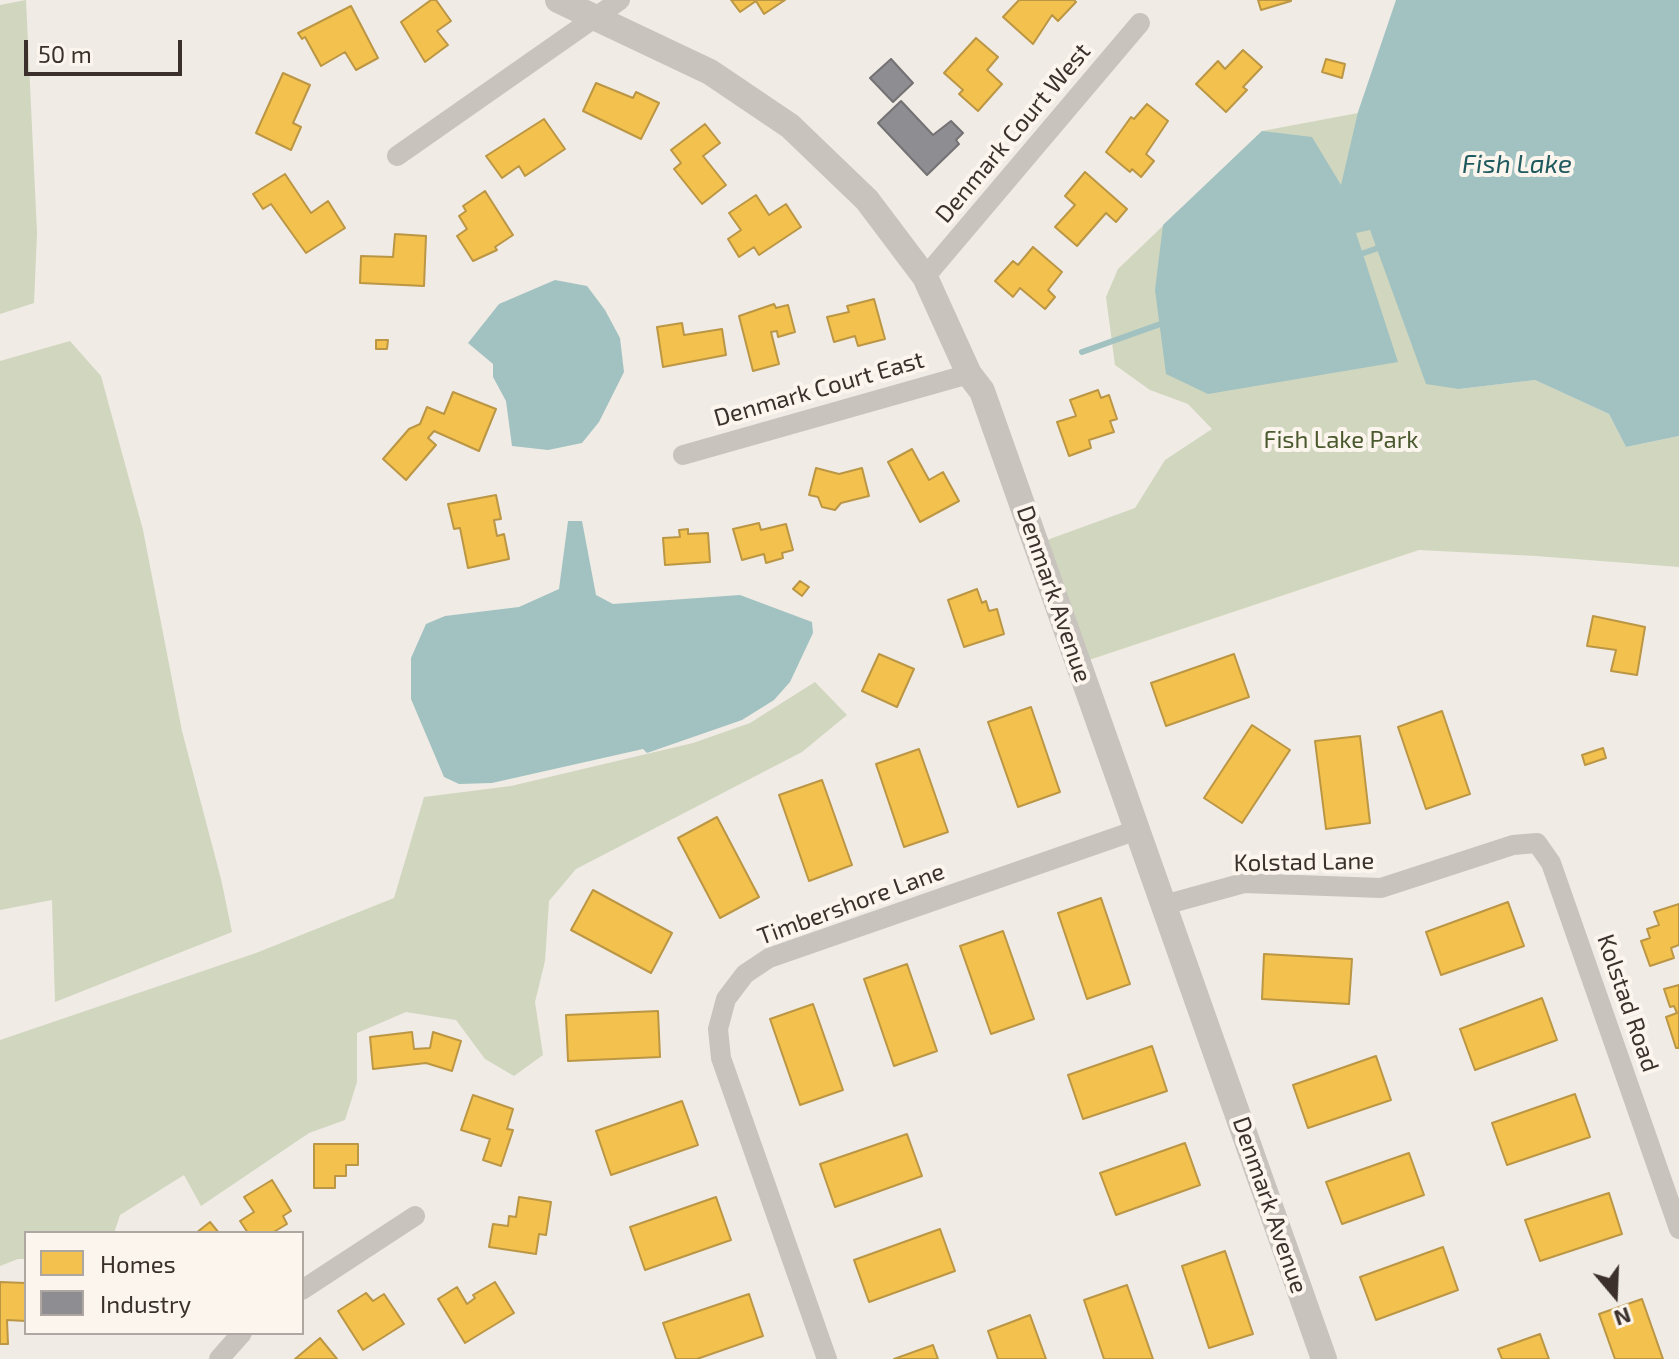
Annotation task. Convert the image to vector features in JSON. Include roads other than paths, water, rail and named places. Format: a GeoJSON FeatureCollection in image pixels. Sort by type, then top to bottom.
{"type":"FeatureCollection","features":[{"type":"Feature","properties":{"kind":"street","name":"Denmark Avenue"},"geometry":{"type":"LineString","coordinates":[[558,0],[710,72],[790,126],[867,200],[925,277],[969,374],[982,391],[1324,1359]]}},
{"type":"Feature","properties":{"kind":"street"},"geometry":{"type":"LineString","coordinates":[[397,156],[620,0]]}},
{"type":"Feature","properties":{"kind":"street","name":"Denmark Court West"},"geometry":{"type":"LineString","coordinates":[[925,277],[1140,23]]}},
{"type":"Feature","properties":{"kind":"street","name":"Denmark Court East"},"geometry":{"type":"LineString","coordinates":[[683,455],[969,374]]}},
{"type":"Feature","properties":{"kind":"street","name":"Timbershore Lane"},"geometry":{"type":"LineString","coordinates":[[827,1359],[721,1058],[718,1029],[726,999],[745,974],[769,958],[1137,830]]}},
{"type":"Feature","properties":{"kind":"street","name":"Kolstad Lane"},"geometry":{"type":"LineString","coordinates":[[1164,905],[1244,883],[1381,888],[1513,845],[1537,843]]}},
{"type":"Feature","properties":{"kind":"street","name":"Kolstad Road"},"geometry":{"type":"LineString","coordinates":[[1537,843],[1551,863],[1679,1229]]}},
{"type":"Feature","properties":{"kind":"street"},"geometry":{"type":"LineString","coordinates":[[304,1289],[415,1216]]}},
{"type":"Feature","properties":{"kind":"street"},"geometry":{"type":"LineString","coordinates":[[219,1359],[240,1335]]}},
{"type":"Feature","properties":{"kind":"water","name":"Fish Lake"},"geometry":{"type":"Polygon","coordinates":[[[1396,0],[1679,0],[1679,436],[1626,447],[1609,414],[1535,380],[1459,389],[1426,384],[1370,230],[1356,233],[1398,362],[1208,394],[1166,374],[1155,290],[1163,225],[1262,131],[1312,137],[1341,185],[1358,112],[1396,0]]]}},
{"type":"Feature","properties":{"kind":"water"},"geometry":{"type":"Polygon","coordinates":[[[555,280],[587,286],[605,310],[620,338],[624,372],[599,422],[582,443],[548,450],[512,446],[506,401],[493,377],[493,364],[468,343],[499,304],[555,280]]]}},
{"type":"Feature","properties":{"kind":"water"},"geometry":{"type":"Polygon","coordinates":[[[568,521],[582,521],[596,595],[613,604],[740,595],[812,622],[813,633],[790,682],[774,700],[742,720],[647,753],[643,749],[492,783],[459,784],[444,777],[411,699],[411,658],[426,624],[445,616],[519,607],[559,589],[568,521]]]}},
{"type":"Feature","properties":{"kind":"waterway"},"geometry":{"type":"LineString","coordinates":[[1358,255],[1381,247]]}},
{"type":"Feature","properties":{"kind":"waterway"},"geometry":{"type":"LineString","coordinates":[[1082,352],[1166,322]]}},
{"type":"Feature","properties":{"kind":"park label","name":"Fish Lake Park"},"geometry":{"type":"Point","coordinates":[1341,440]}}]}
